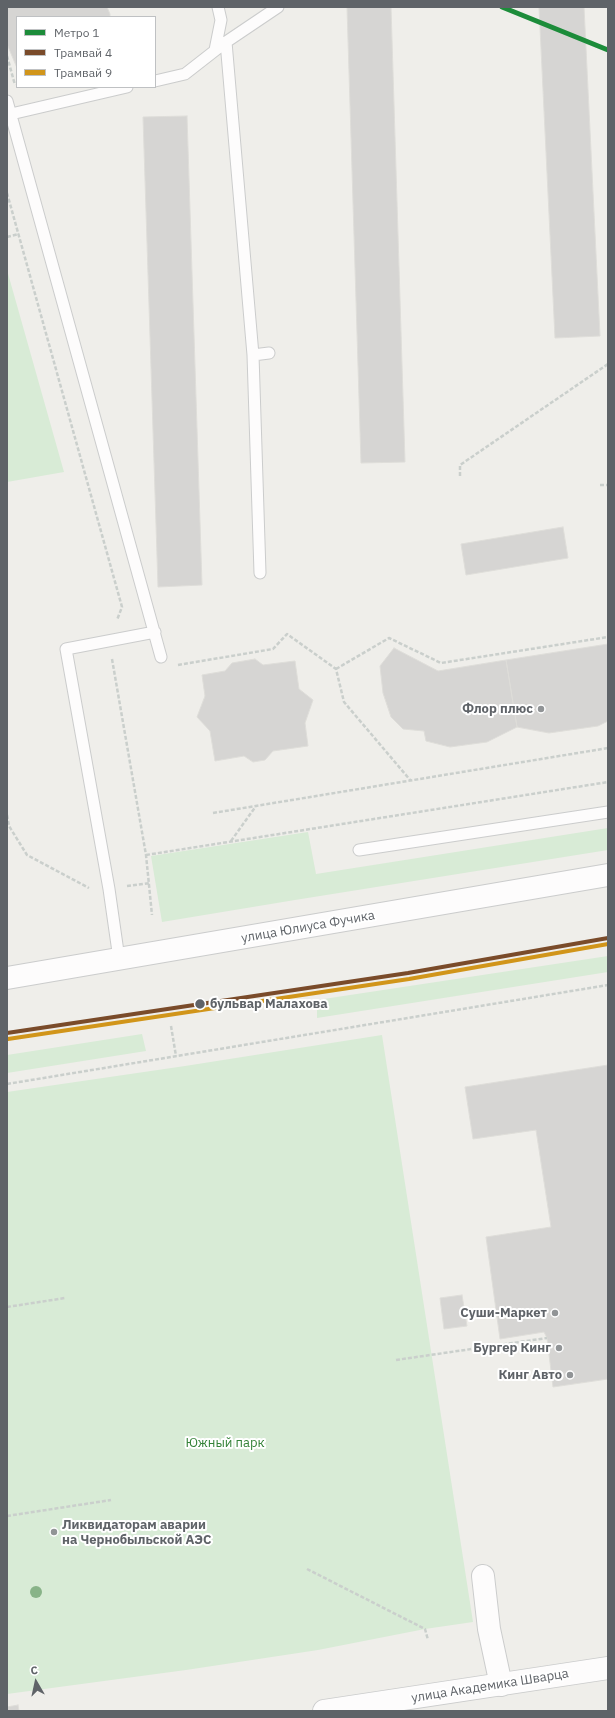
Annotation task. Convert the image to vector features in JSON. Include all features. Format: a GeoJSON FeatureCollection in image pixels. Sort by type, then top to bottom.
{"type":"FeatureCollection","features":[{"type":"Feature","properties":{"kind":"street","name":"улица Юлиуса Фучика"},"geometry":{"type":"LineString","coordinates":[[7,978],[608,875]]}},
{"type":"Feature","properties":{"kind":"street"},"geometry":{"type":"LineString","coordinates":[[483,1576],[489,1628],[500,1685]]}},
{"type":"Feature","properties":{"kind":"street","name":"улица Академика Шварца"},"geometry":{"type":"LineString","coordinates":[[324,1711],[608,1668]]}},
{"type":"Feature","properties":{"kind":"lane"},"geometry":{"type":"LineString","coordinates":[[215,50],[221,20],[218,7]]}},
{"type":"Feature","properties":{"kind":"lane"},"geometry":{"type":"LineString","coordinates":[[156,81],[185,74],[226,42],[278,7]]}},
{"type":"Feature","properties":{"kind":"lane"},"geometry":{"type":"LineString","coordinates":[[226,42],[253,355],[260,573]]}},
{"type":"Feature","properties":{"kind":"lane"},"geometry":{"type":"LineString","coordinates":[[11,114],[123,88]]}},
{"type":"Feature","properties":{"kind":"lane"},"geometry":{"type":"LineString","coordinates":[[7,101],[161,657]]}},
{"type":"Feature","properties":{"kind":"lane"},"geometry":{"type":"LineString","coordinates":[[253,355],[269,352]]}},
{"type":"Feature","properties":{"kind":"lane"},"geometry":{"type":"LineString","coordinates":[[120,959],[66,649],[155,632]]}},
{"type":"Feature","properties":{"kind":"lane"},"geometry":{"type":"LineString","coordinates":[[359,850],[608,812]]}},
{"type":"Feature","properties":{"kind":"path"},"geometry":{"type":"LineString","coordinates":[[7,56],[16,87]]}},
{"type":"Feature","properties":{"kind":"path"},"geometry":{"type":"LineString","coordinates":[[7,193],[122,607],[109,640],[146,855],[152,915]]}},
{"type":"Feature","properties":{"kind":"path"},"geometry":{"type":"LineString","coordinates":[[7,237],[19,234]]}},
{"type":"Feature","properties":{"kind":"path"},"geometry":{"type":"LineString","coordinates":[[460,476],[460,465],[608,364]]}},
{"type":"Feature","properties":{"kind":"path"},"geometry":{"type":"LineString","coordinates":[[600,485],[608,485]]}},
{"type":"Feature","properties":{"kind":"path"},"geometry":{"type":"LineString","coordinates":[[171,666],[273,649],[287,634],[336,669],[344,702],[411,781]]}},
{"type":"Feature","properties":{"kind":"path"},"geometry":{"type":"LineString","coordinates":[[336,669],[389,638],[440,663],[608,637]]}},
{"type":"Feature","properties":{"kind":"path"},"geometry":{"type":"LineString","coordinates":[[213,813],[608,748]]}},
{"type":"Feature","properties":{"kind":"path"},"geometry":{"type":"LineString","coordinates":[[146,855],[608,782]]}},
{"type":"Feature","properties":{"kind":"path"},"geometry":{"type":"LineString","coordinates":[[230,842],[256,806]]}},
{"type":"Feature","properties":{"kind":"path"},"geometry":{"type":"LineString","coordinates":[[7,815],[8,826],[27,854],[92,890],[150,883]]}},
{"type":"Feature","properties":{"kind":"path"},"geometry":{"type":"LineString","coordinates":[[7,1084],[608,985]]}},
{"type":"Feature","properties":{"kind":"path"},"geometry":{"type":"LineString","coordinates":[[171,1026],[176,1056]]}},
{"type":"Feature","properties":{"kind":"path"},"geometry":{"type":"LineString","coordinates":[[7,1307],[65,1298]]}},
{"type":"Feature","properties":{"kind":"path"},"geometry":{"type":"LineString","coordinates":[[396,1360],[547,1338]]}},
{"type":"Feature","properties":{"kind":"path"},"geometry":{"type":"LineString","coordinates":[[7,1516],[110,1500]]}},
{"type":"Feature","properties":{"kind":"path"},"geometry":{"type":"LineString","coordinates":[[307,1569],[425,1629],[428,1640]]}},
{"type":"Feature","properties":{"kind":"green space"},"geometry":{"type":"Polygon","coordinates":[[[7,270],[64,472],[7,482],[7,270]]]}},
{"type":"Feature","properties":{"kind":"green space"},"geometry":{"type":"Polygon","coordinates":[[[608,828],[608,850],[162,922],[151,856],[308,832],[316,874],[608,828]]]}},
{"type":"Feature","properties":{"kind":"green space"},"geometry":{"type":"Polygon","coordinates":[[[608,956],[608,972],[317,1018],[317,1000],[608,956]]]}},
{"type":"Feature","properties":{"kind":"green space"},"geometry":{"type":"Polygon","coordinates":[[[142,1034],[146,1051],[7,1073],[7,1055],[142,1034]]]}},
{"type":"Feature","properties":{"kind":"green space","name":"Южный парк"},"geometry":{"type":"Polygon","coordinates":[[[382,1035],[473,1622],[425,1629],[318,1650],[186,1670],[7,1694],[7,1092],[382,1035]]]}},
{"type":"Feature","properties":{"kind":"building"},"geometry":{"type":"Polygon","coordinates":[[[7,7],[107,7],[110,14],[110,16],[16,16],[16,66],[7,44],[7,7]]]}},
{"type":"Feature","properties":{"kind":"building"},"geometry":{"type":"Polygon","coordinates":[[[347,7],[391,7],[405,462],[361,463],[347,7]]]}},
{"type":"Feature","properties":{"kind":"building"},"geometry":{"type":"Polygon","coordinates":[[[539,7],[584,7],[600,336],[555,338],[539,7]]]}},
{"type":"Feature","properties":{"kind":"building"},"geometry":{"type":"Polygon","coordinates":[[[187,116],[202,585],[158,587],[143,117],[187,116]]]}},
{"type":"Feature","properties":{"kind":"building"},"geometry":{"type":"Polygon","coordinates":[[[563,527],[568,558],[466,575],[461,544],[563,527]]]}},
{"type":"Feature","properties":{"kind":"building"},"geometry":{"type":"Polygon","coordinates":[[[608,644],[608,721],[598,726],[549,733],[517,727],[506,660],[608,644]]]}},
{"type":"Feature","properties":{"kind":"building"},"geometry":{"type":"Polygon","coordinates":[[[394,648],[438,671],[506,660],[517,727],[487,742],[450,747],[426,741],[424,731],[403,729],[391,717],[383,693],[380,666],[394,648]]]}},
{"type":"Feature","properties":{"kind":"building"},"geometry":{"type":"Polygon","coordinates":[[[255,659],[263,665],[295,661],[299,689],[313,700],[305,723],[308,746],[273,751],[265,760],[253,762],[244,756],[215,761],[210,731],[197,717],[205,696],[202,675],[225,671],[232,663],[255,659]]]}},
{"type":"Feature","properties":{"kind":"building"},"geometry":{"type":"Polygon","coordinates":[[[608,1065],[608,1379],[553,1387],[547,1338],[544,1332],[500,1339],[486,1237],[551,1227],[536,1130],[473,1139],[465,1087],[608,1065]]]}},
{"type":"Feature","properties":{"kind":"building"},"geometry":{"type":"Polygon","coordinates":[[[462,1295],[467,1326],[444,1329],[440,1298],[462,1295]]]}},
{"type":"Feature","properties":{"kind":"building"},"geometry":{"type":"Polygon","coordinates":[[[18,1705],[19,1711],[7,1711],[7,1707],[18,1705]]]}},
{"type":"Feature","properties":{"kind":"metro line","name":"1"},"geometry":{"type":"LineString","coordinates":[[502,7],[608,50]]}},
{"type":"Feature","properties":{"kind":"tram line","name":"4"},"geometry":{"type":"LineString","coordinates":[[7,1033],[408,973],[608,938]]}},
{"type":"Feature","properties":{"kind":"tram line","name":"9"},"geometry":{"type":"LineString","coordinates":[[8,1039],[409,979],[608,944]]}},
{"type":"Feature","properties":{"kind":"place","name":"Флор плюс"},"geometry":{"type":"Point","coordinates":[541,709]}},
{"type":"Feature","properties":{"kind":"place","name":"бульвар Малахова"},"geometry":{"type":"Point","coordinates":[200,1004]}},
{"type":"Feature","properties":{"kind":"place","name":"Суши-Маркет"},"geometry":{"type":"Point","coordinates":[555,1313]}},
{"type":"Feature","properties":{"kind":"place","name":"Бургер Кинг"},"geometry":{"type":"Point","coordinates":[559,1348]}},
{"type":"Feature","properties":{"kind":"place","name":"Кинг Авто"},"geometry":{"type":"Point","coordinates":[570,1375]}},
{"type":"Feature","properties":{"kind":"place","name":"Ликвидаторам аварии на Чернобыльской АЭС"},"geometry":{"type":"Point","coordinates":[54,1532]}}]}
